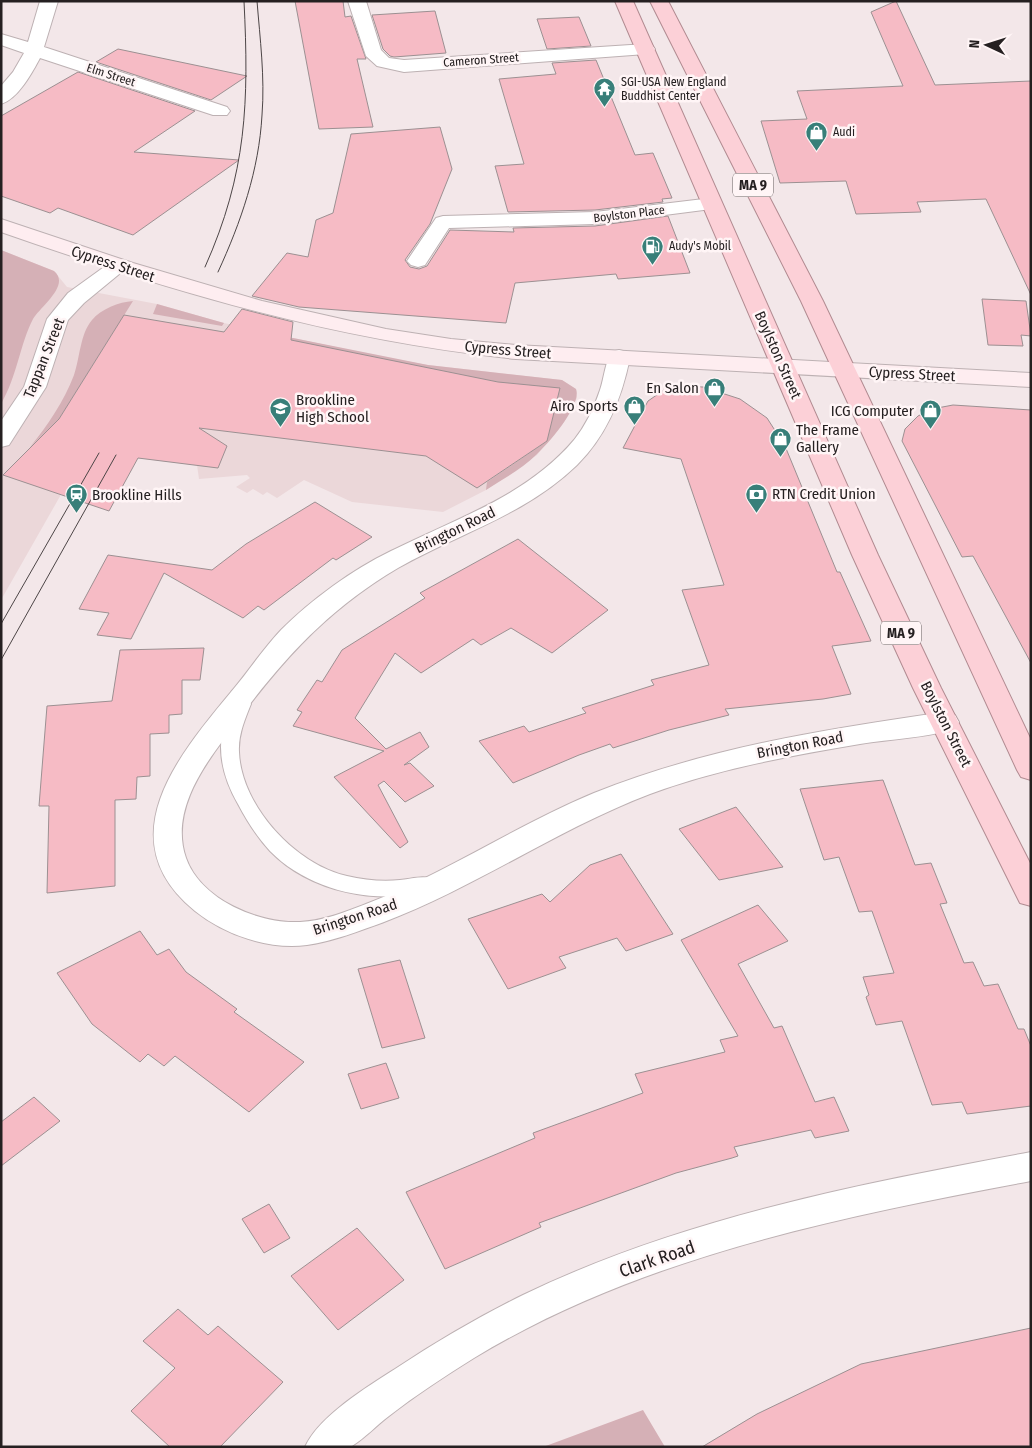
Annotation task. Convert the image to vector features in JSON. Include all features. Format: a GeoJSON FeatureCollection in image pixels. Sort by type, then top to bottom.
{"type":"FeatureCollection","features":[{"type":"Feature","properties":{"kind":"highway","name":"Boylston Street"},"geometry":{"type":"LineString","coordinates":[[624,1],[865,555],[1031,895]]}},
{"type":"Feature","properties":{"kind":"highway","name":"MA 9"},"geometry":{"type":"LineString","coordinates":[[659,1],[782,240],[845,370],[1031,770]]}},
{"type":"Feature","properties":{"kind":"main road","name":"Cypress Street"},"geometry":{"type":"LineString","coordinates":[[1,225],[118,266],[253,304],[382,334],[479,348],[1031,380]]}},
{"type":"Feature","properties":{"kind":"street"},"geometry":{"type":"LineString","coordinates":[[1,98],[18,81],[36,50],[50,1]]}},
{"type":"Feature","properties":{"kind":"street","name":"Cameron Street"},"geometry":{"type":"LineString","coordinates":[[357,1],[372,52],[383,62],[404,66],[646,49]]}},
{"type":"Feature","properties":{"kind":"street","name":"Elm Street"},"geometry":{"type":"LineString","coordinates":[[1,39],[220,111]]}},
{"type":"Feature","properties":{"kind":"street","name":"Boylston Place"},"geometry":{"type":"LineString","coordinates":[[418,261],[443,222],[595,218],[712,204]]}},
{"type":"Feature","properties":{"kind":"street","name":"Tappan Street"},"geometry":{"type":"LineString","coordinates":[[1,440],[34,387],[53,329],[62,312],[86,289],[118,266]]}},
{"type":"Feature","properties":{"kind":"street","name":"Brington Road"},"geometry":{"type":"LineString","coordinates":[[619,357],[612,391],[602,418],[585,441],[558,470],[529,491],[493,513],[381,567],[295,632],[198,753],[179,787],[167,828],[168,845],[171,861],[185,884],[206,904],[231,920],[255,930],[298,934],[319,931],[378,913],[457,875],[528,836],[604,801],[659,780],[725,760],[859,734],[945,722]]}},
{"type":"Feature","properties":{"kind":"street","name":"Clark Road"},"geometry":{"type":"LineString","coordinates":[[324,1447],[344,1427],[441,1357],[546,1301],[620,1271],[757,1227],[866,1199],[1031,1166]]}},
{"type":"Feature","properties":{"kind":"lane"},"geometry":{"type":"LineString","coordinates":[[254,682],[232,731],[229,751],[233,773],[255,821],[283,853],[301,866],[322,877],[359,888],[408,888],[457,875]]}},
{"type":"Feature","properties":{"kind":"shaded area","name":"Brookline High School"},"geometry":{"type":"Polygon","coordinates":[[[1,250],[54,271],[67,287],[157,304],[224,323],[382,357],[428,365],[562,380],[576,389],[577,398],[564,422],[537,455],[486,490],[443,512],[352,502],[304,480],[277,498],[267,492],[263,495],[253,489],[247,493],[236,487],[250,478],[247,475],[199,479],[197,465],[90,452],[67,484],[1,600],[1,250]]]}},
{"type":"Feature","properties":{"kind":"shaded area"},"geometry":{"type":"Polygon","coordinates":[[[1,250],[54,271],[59,283],[52,296],[33,319],[11,383],[1,404],[1,250]]]}},
{"type":"Feature","properties":{"kind":"shaded area"},"geometry":{"type":"Polygon","coordinates":[[[133,301],[59,419],[30,447],[49,421],[65,394],[74,375],[85,332],[92,320],[111,307],[133,301]]]}},
{"type":"Feature","properties":{"kind":"shaded area"},"geometry":{"type":"Polygon","coordinates":[[[157,304],[224,323],[222,326],[153,314],[157,304]]]}},
{"type":"Feature","properties":{"kind":"shaded area"},"geometry":{"type":"Polygon","coordinates":[[[254,337],[293,338],[428,365],[562,380],[576,389],[577,396],[569,414],[542,449],[519,469],[486,490],[487,482],[547,441],[549,426],[498,382],[254,337]]]}},
{"type":"Feature","properties":{"kind":"shaded area"},"geometry":{"type":"Polygon","coordinates":[[[643,1410],[665,1447],[543,1447],[643,1410]]]}},
{"type":"Feature","properties":{"kind":"building"},"geometry":{"type":"Polygon","coordinates":[[[295,1],[343,1],[345,17],[351,16],[366,59],[357,59],[373,127],[319,129],[295,1]]]}},
{"type":"Feature","properties":{"kind":"building"},"geometry":{"type":"Polygon","coordinates":[[[896,1],[935,85],[1031,81],[1031,295],[986,199],[917,202],[921,212],[856,214],[846,181],[780,183],[761,121],[807,119],[797,91],[903,86],[871,12],[896,1]]]}},
{"type":"Feature","properties":{"kind":"building"},"geometry":{"type":"Polygon","coordinates":[[[435,11],[446,53],[394,57],[390,56],[383,49],[372,15],[435,11]]]}},
{"type":"Feature","properties":{"kind":"building"},"geometry":{"type":"Polygon","coordinates":[[[579,17],[591,46],[547,49],[537,19],[579,17]]]}},
{"type":"Feature","properties":{"kind":"building"},"geometry":{"type":"Polygon","coordinates":[[[118,49],[247,76],[211,100],[96,62],[118,49]]]}},
{"type":"Feature","properties":{"kind":"building"},"geometry":{"type":"Polygon","coordinates":[[[596,60],[635,155],[653,153],[672,198],[662,199],[663,202],[595,210],[508,212],[495,166],[524,164],[499,79],[556,74],[552,63],[596,60]]]}},
{"type":"Feature","properties":{"kind":"building"},"geometry":{"type":"Polygon","coordinates":[[[78,72],[195,111],[134,152],[239,160],[133,235],[58,208],[50,213],[1,196],[1,116],[78,72]]]}},
{"type":"Feature","properties":{"kind":"building"},"geometry":{"type":"Polygon","coordinates":[[[440,127],[452,169],[430,224],[405,260],[410,267],[419,269],[427,266],[450,230],[514,232],[513,228],[595,226],[668,216],[690,273],[618,279],[616,274],[515,283],[506,323],[299,307],[252,296],[287,253],[308,257],[316,220],[333,213],[351,134],[440,127]]]}},
{"type":"Feature","properties":{"kind":"building"},"geometry":{"type":"Polygon","coordinates":[[[982,299],[1026,301],[1031,336],[1021,335],[1023,346],[988,345],[982,299]]]}},
{"type":"Feature","properties":{"kind":"building"},"geometry":{"type":"Polygon","coordinates":[[[242,309],[293,322],[291,340],[498,382],[560,388],[547,441],[477,488],[426,456],[199,428],[227,446],[218,468],[138,458],[109,511],[3,475],[59,419],[124,315],[224,332],[242,309]]]}},
{"type":"Feature","properties":{"kind":"building"},"geometry":{"type":"Polygon","coordinates":[[[677,386],[703,387],[740,399],[767,418],[785,446],[837,572],[840,572],[871,641],[832,646],[851,694],[823,699],[725,709],[729,715],[669,730],[613,748],[610,744],[513,783],[479,741],[524,726],[529,732],[586,713],[582,708],[654,685],[651,680],[709,665],[682,590],[724,585],[681,459],[623,448],[648,401],[664,390],[677,386]]]}},
{"type":"Feature","properties":{"kind":"building"},"geometry":{"type":"Polygon","coordinates":[[[953,405],[1031,410],[1031,663],[973,556],[962,557],[902,441],[905,429],[918,416],[932,409],[953,405]]]}},
{"type":"Feature","properties":{"kind":"building"},"geometry":{"type":"Polygon","coordinates":[[[315,502],[372,537],[336,560],[333,558],[264,610],[258,606],[243,618],[164,573],[131,639],[97,635],[109,613],[79,609],[108,555],[212,570],[246,544],[315,502]]]}},
{"type":"Feature","properties":{"kind":"building"},"geometry":{"type":"Polygon","coordinates":[[[518,539],[608,610],[552,653],[511,628],[481,645],[473,639],[421,673],[395,653],[355,718],[386,749],[420,732],[429,747],[404,765],[410,763],[434,786],[405,802],[384,781],[378,785],[408,842],[400,848],[334,777],[384,751],[293,726],[302,712],[297,710],[317,680],[322,682],[342,650],[425,598],[420,593],[518,539]]]}},
{"type":"Feature","properties":{"kind":"building"},"geometry":{"type":"Polygon","coordinates":[[[204,648],[200,680],[182,680],[182,714],[169,715],[169,733],[150,734],[150,776],[137,777],[136,799],[115,800],[115,886],[47,893],[49,806],[39,806],[47,706],[112,701],[120,650],[204,648]]]}},
{"type":"Feature","properties":{"kind":"building"},"geometry":{"type":"Polygon","coordinates":[[[883,780],[915,865],[931,863],[947,903],[940,904],[964,963],[973,962],[984,986],[998,984],[1018,1029],[1024,1029],[1031,1046],[1031,1106],[967,1114],[962,1102],[932,1105],[902,1021],[876,1025],[866,997],[869,995],[863,977],[894,973],[872,911],[859,912],[839,857],[824,860],[800,789],[883,780]]]}},
{"type":"Feature","properties":{"kind":"building"},"geometry":{"type":"Polygon","coordinates":[[[736,807],[783,867],[719,880],[679,829],[736,807]]]}},
{"type":"Feature","properties":{"kind":"building"},"geometry":{"type":"Polygon","coordinates":[[[621,854],[673,934],[626,951],[617,938],[559,957],[566,968],[508,989],[468,919],[542,894],[550,902],[590,865],[621,854]]]}},
{"type":"Feature","properties":{"kind":"building"},"geometry":{"type":"Polygon","coordinates":[[[758,905],[788,941],[738,964],[774,1028],[782,1026],[815,1102],[834,1097],[849,1131],[815,1138],[811,1130],[734,1147],[738,1156],[676,1173],[539,1223],[541,1227],[445,1269],[406,1192],[535,1138],[533,1133],[643,1093],[635,1074],[725,1052],[720,1040],[738,1036],[681,940],[758,905]]]}},
{"type":"Feature","properties":{"kind":"building"},"geometry":{"type":"Polygon","coordinates":[[[140,931],[157,955],[169,949],[186,972],[237,1009],[234,1012],[304,1062],[249,1112],[175,1056],[164,1066],[148,1054],[140,1062],[92,1024],[57,973],[140,931]]]}},
{"type":"Feature","properties":{"kind":"building"},"geometry":{"type":"Polygon","coordinates":[[[400,960],[425,1038],[382,1048],[358,969],[400,960]]]}},
{"type":"Feature","properties":{"kind":"building"},"geometry":{"type":"Polygon","coordinates":[[[386,1063],[399,1098],[361,1109],[348,1074],[386,1063]]]}},
{"type":"Feature","properties":{"kind":"building"},"geometry":{"type":"Polygon","coordinates":[[[34,1097],[60,1121],[1,1166],[1,1122],[34,1097]]]}},
{"type":"Feature","properties":{"kind":"building"},"geometry":{"type":"Polygon","coordinates":[[[269,1204],[290,1238],[264,1253],[242,1219],[269,1204]]]}},
{"type":"Feature","properties":{"kind":"building"},"geometry":{"type":"Polygon","coordinates":[[[357,1228],[404,1280],[338,1330],[291,1276],[357,1228]]]}},
{"type":"Feature","properties":{"kind":"building"},"geometry":{"type":"Polygon","coordinates":[[[178,1309],[208,1335],[218,1326],[283,1382],[220,1447],[170,1447],[131,1411],[175,1368],[143,1341],[178,1309]]]}},
{"type":"Feature","properties":{"kind":"building"},"geometry":{"type":"Polygon","coordinates":[[[1031,1328],[1031,1447],[702,1447],[757,1414],[861,1364],[1031,1328]]]}},
{"type":"Feature","properties":{"kind":"tram line"},"geometry":{"type":"LineString","coordinates":[[205,267],[230,200],[242,137],[246,72],[244,1]]}},
{"type":"Feature","properties":{"kind":"tram line"},"geometry":{"type":"LineString","coordinates":[[218,272],[248,195],[257,156],[263,86],[257,1]]}},
{"type":"Feature","properties":{"kind":"tram line"},"geometry":{"type":"LineString","coordinates":[[1,624],[99,453]]}},
{"type":"Feature","properties":{"kind":"tram line"},"geometry":{"type":"LineString","coordinates":[[1,660],[116,455]]}},
{"type":"Feature","properties":{"kind":"place","name":"SGI-USA New England Buddhist Center"},"geometry":{"type":"Point","coordinates":[605,108]}},
{"type":"Feature","properties":{"kind":"place","name":"Audi"},"geometry":{"type":"Point","coordinates":[817,151]}},
{"type":"Feature","properties":{"kind":"place","name":"Audy's Mobil"},"geometry":{"type":"Point","coordinates":[653,265]}},
{"type":"Feature","properties":{"kind":"place","name":"En Salon"},"geometry":{"type":"Point","coordinates":[715,407]}},
{"type":"Feature","properties":{"kind":"place","name":"Airo Sports"},"geometry":{"type":"Point","coordinates":[634,425]}},
{"type":"Feature","properties":{"kind":"place","name":"Brookline High School"},"geometry":{"type":"Point","coordinates":[280,428]}},
{"type":"Feature","properties":{"kind":"place","name":"ICG Computer"},"geometry":{"type":"Point","coordinates":[930,430]}},
{"type":"Feature","properties":{"kind":"place","name":"The Frame Gallery"},"geometry":{"type":"Point","coordinates":[780,458]}},
{"type":"Feature","properties":{"kind":"place","name":"RTN Credit Union"},"geometry":{"type":"Point","coordinates":[756,513]}},
{"type":"Feature","properties":{"kind":"place","name":"Brookline Hills"},"geometry":{"type":"Point","coordinates":[76,514]}}]}
